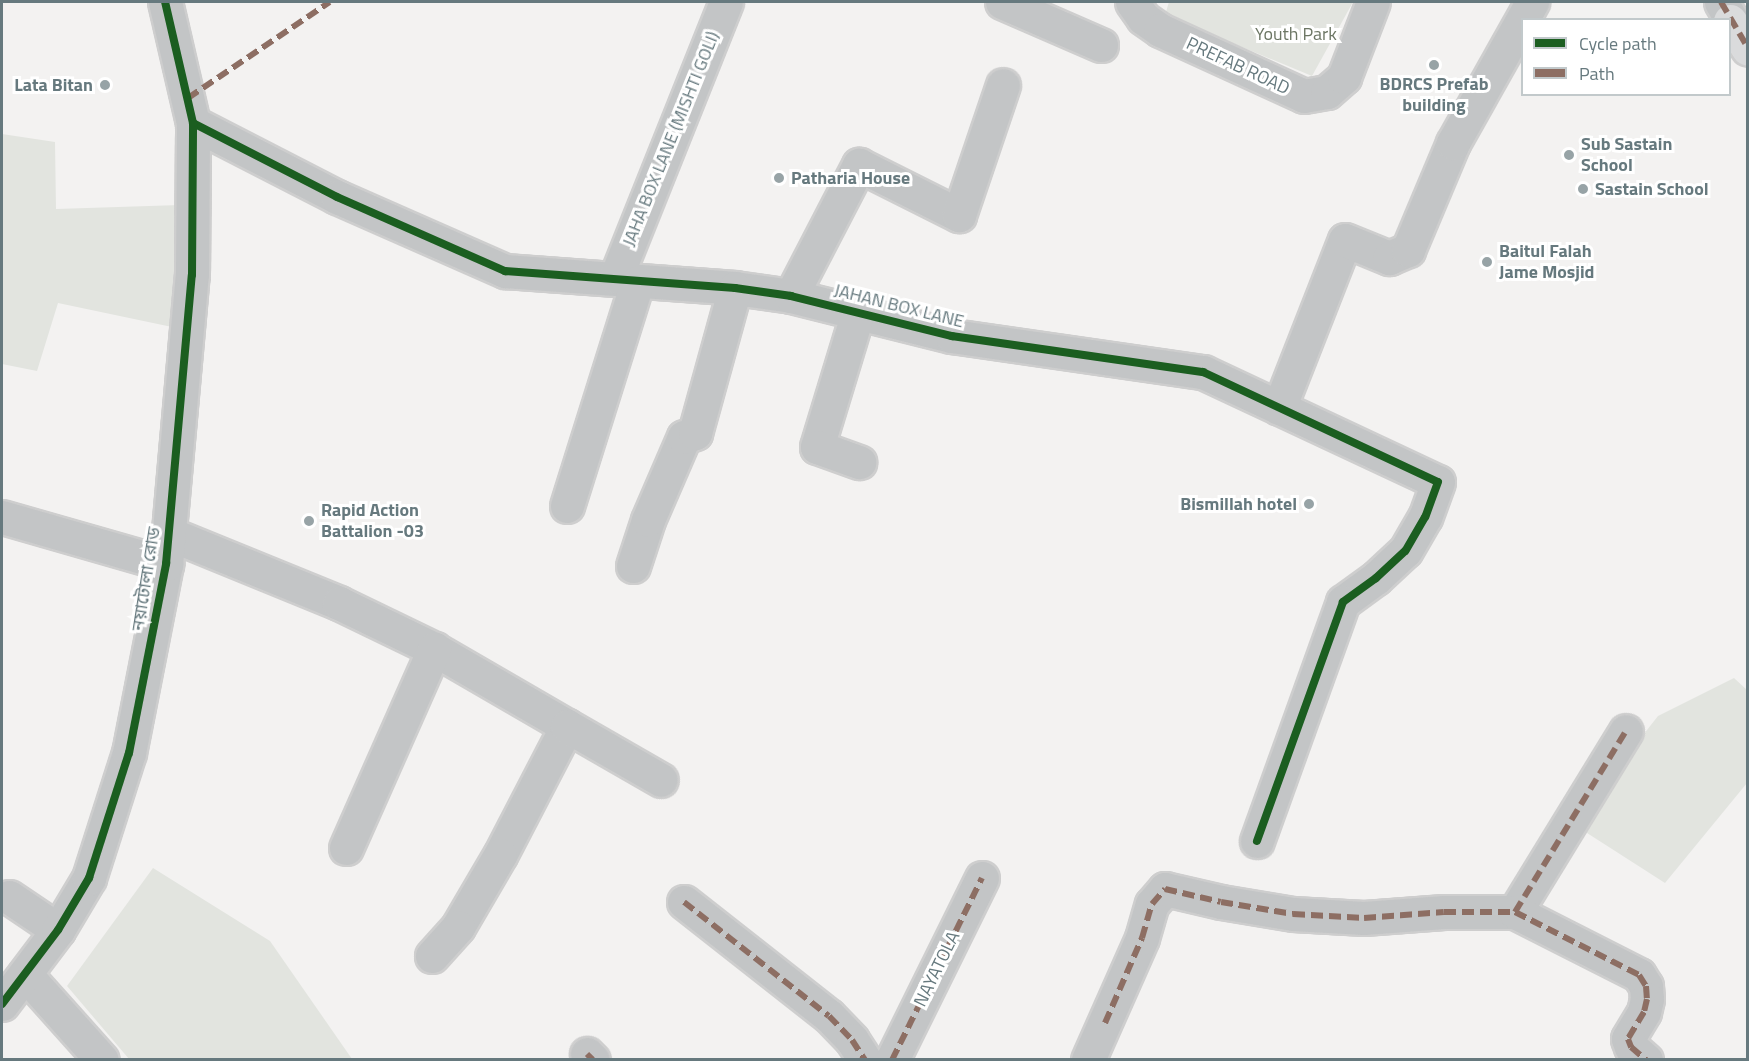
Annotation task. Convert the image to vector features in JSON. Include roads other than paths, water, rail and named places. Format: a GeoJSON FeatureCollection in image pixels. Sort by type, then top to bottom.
{"type":"FeatureCollection","features":[{"type":"Feature","properties":{"kind":"main road"},"geometry":{"type":"LineString","coordinates":[[1719,2],[1728,18]]}},
{"type":"Feature","properties":{"kind":"main road"},"geometry":{"type":"LineString","coordinates":[[1731,23],[1748,49]]}},
{"type":"Feature","properties":{"kind":"street","name":"নয়াটোলা রোড"},"geometry":{"type":"LineString","coordinates":[[2,1004],[58,930],[89,878],[110,822],[129,753],[168,549],[192,275],[193,123],[165,2]]}},
{"type":"Feature","properties":{"kind":"street","name":"JAHA BOX LANE (MISHTI GOLI)"},"geometry":{"type":"LineString","coordinates":[[567,506],[626,280],[726,2]]}},
{"type":"Feature","properties":{"kind":"street"},"geometry":{"type":"LineString","coordinates":[[1002,2],[1101,45]]}},
{"type":"Feature","properties":{"kind":"street","name":"PREFAB ROAD"},"geometry":{"type":"LineString","coordinates":[[1132,2],[1143,18],[1160,30],[1304,96],[1327,92],[1344,77],[1373,2]]}},
{"type":"Feature","properties":{"kind":"street"},"geometry":{"type":"LineString","coordinates":[[1523,18],[1532,2]]}},
{"type":"Feature","properties":{"kind":"street"},"geometry":{"type":"LineString","coordinates":[[1719,2],[1729,18]]}},
{"type":"Feature","properties":{"kind":"street"},"geometry":{"type":"LineString","coordinates":[[1731,21],[1748,49]]}},
{"type":"Feature","properties":{"kind":"street"},"geometry":{"type":"LineString","coordinates":[[1279,408],[1345,240],[1389,258],[1408,250],[1453,144],[1521,22]]}},
{"type":"Feature","properties":{"kind":"street"},"geometry":{"type":"LineString","coordinates":[[791,296],[859,165],[959,214],[1002,85]]}},
{"type":"Feature","properties":{"kind":"street","name":"JAHAN BOX LANE"},"geometry":{"type":"LineString","coordinates":[[193,123],[337,198],[505,271],[735,288],[791,296],[952,336],[1203,372],[1438,482],[1425,517],[1404,551],[1376,578],[1343,602],[1257,842]]}},
{"type":"Feature","properties":{"kind":"street"},"geometry":{"type":"LineString","coordinates":[[633,566],[648,520],[684,437],[695,433],[735,288]]}},
{"type":"Feature","properties":{"kind":"street"},"geometry":{"type":"LineString","coordinates":[[858,312],[817,447],[859,462]]}},
{"type":"Feature","properties":{"kind":"street"},"geometry":{"type":"LineString","coordinates":[[2,517],[168,549],[339,603],[434,650],[661,780]]}},
{"type":"Feature","properties":{"kind":"street"},"geometry":{"type":"LineString","coordinates":[[346,848],[434,650]]}},
{"type":"Feature","properties":{"kind":"street"},"geometry":{"type":"LineString","coordinates":[[432,956],[458,927],[500,855],[567,726]]}},
{"type":"Feature","properties":{"kind":"street"},"geometry":{"type":"LineString","coordinates":[[1515,912],[1626,731]]}},
{"type":"Feature","properties":{"kind":"street","name":"NAYATOLA"},"geometry":{"type":"LineString","coordinates":[[892,1059],[982,878]]}},
{"type":"Feature","properties":{"kind":"street"},"geometry":{"type":"LineString","coordinates":[[1088,1059],[1142,938],[1152,904],[1165,889],[1221,902],[1293,914],[1364,918],[1444,912],[1515,912],[1639,975],[1646,986],[1647,999],[1644,1012],[1628,1039],[1630,1047],[1646,1059]]}},
{"type":"Feature","properties":{"kind":"street"},"geometry":{"type":"LineString","coordinates":[[9,897],[58,930]]}},
{"type":"Feature","properties":{"kind":"street"},"geometry":{"type":"LineString","coordinates":[[684,902],[829,1016],[852,1040],[865,1059]]}},
{"type":"Feature","properties":{"kind":"street"},"geometry":{"type":"LineString","coordinates":[[25,974],[102,1059]]}},
{"type":"Feature","properties":{"kind":"place","name":"BDRCS Prefab building"},"geometry":{"type":"Point","coordinates":[1434,65]}},
{"type":"Feature","properties":{"kind":"place","name":"Lata Bitan"},"geometry":{"type":"Point","coordinates":[105,85]}},
{"type":"Feature","properties":{"kind":"place","name":"Sub Sastain School"},"geometry":{"type":"Point","coordinates":[1569,155]}},
{"type":"Feature","properties":{"kind":"place","name":"Patharia House"},"geometry":{"type":"Point","coordinates":[779,178]}},
{"type":"Feature","properties":{"kind":"place","name":"Sastain School"},"geometry":{"type":"Point","coordinates":[1583,189]}},
{"type":"Feature","properties":{"kind":"place","name":"Baitul Falah Jame Mosjid"},"geometry":{"type":"Point","coordinates":[1487,262]}},
{"type":"Feature","properties":{"kind":"place","name":"Bismillah hotel"},"geometry":{"type":"Point","coordinates":[1309,504]}},
{"type":"Feature","properties":{"kind":"place","name":"Rapid Action Battalion -03"},"geometry":{"type":"Point","coordinates":[309,521]}},
{"type":"Feature","properties":{"kind":"park label","name":"Youth Park"},"geometry":{"type":"Point","coordinates":[1296,34]}}]}
